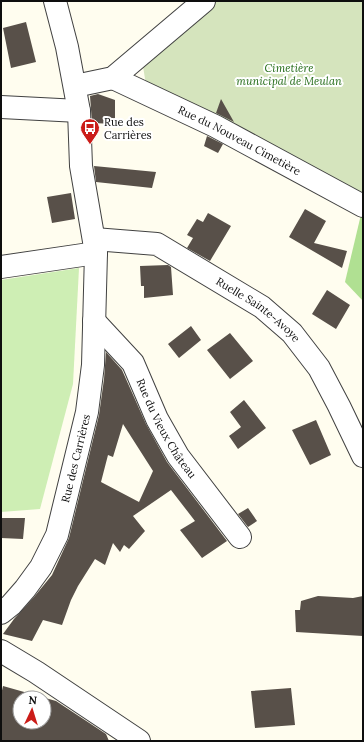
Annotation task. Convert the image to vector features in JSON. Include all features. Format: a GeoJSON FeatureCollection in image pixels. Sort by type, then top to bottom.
{"type":"FeatureCollection","features":[{"type":"Feature","properties":{"kind":"street","name":"Rue des Carrières"},"geometry":{"type":"LineString","coordinates":[[1,613],[11,605],[25,589],[41,567],[57,535],[87,412],[93,365],[95,246],[81,166],[79,111],[75,86],[67,47],[54,1]]}},
{"type":"Feature","properties":{"kind":"street"},"geometry":{"type":"LineString","coordinates":[[67,47],[68,1]]}},
{"type":"Feature","properties":{"kind":"street"},"geometry":{"type":"LineString","coordinates":[[75,86],[113,78],[204,1]]}},
{"type":"Feature","properties":{"kind":"street","name":"Rue du Nouveau Cimetière"},"geometry":{"type":"LineString","coordinates":[[113,78],[215,126],[363,206]]}},
{"type":"Feature","properties":{"kind":"street"},"geometry":{"type":"LineString","coordinates":[[1,107],[79,111]]}},
{"type":"Feature","properties":{"kind":"street","name":"Ruelle Sainte-Avoye"},"geometry":{"type":"LineString","coordinates":[[1,267],[95,246],[157,244],[262,307],[292,333],[319,368],[363,456]]}},
{"type":"Feature","properties":{"kind":"street","name":"Rue du Vieux Château"},"geometry":{"type":"LineString","coordinates":[[94,321],[133,363],[157,419],[178,456],[240,537]]}},
{"type":"Feature","properties":{"kind":"street"},"geometry":{"type":"LineString","coordinates":[[1,651],[42,676],[139,741]]}},
{"type":"Feature","properties":{"kind":"green space","name":"Cimetière municipal de Meulan"},"geometry":{"type":"Polygon","coordinates":[[[214,1],[363,1],[363,199],[146,85],[142,60],[214,1]]]}},
{"type":"Feature","properties":{"kind":"green space"},"geometry":{"type":"Polygon","coordinates":[[[363,206],[363,301],[345,282],[363,206]]]}},
{"type":"Feature","properties":{"kind":"green space"},"geometry":{"type":"Polygon","coordinates":[[[79,268],[73,384],[40,509],[1,512],[1,280],[79,268]]]}},
{"type":"Feature","properties":{"kind":"building"},"geometry":{"type":"Polygon","coordinates":[[[26,22],[36,62],[11,68],[3,28],[26,22]]]}},
{"type":"Feature","properties":{"kind":"building"},"geometry":{"type":"Polygon","coordinates":[[[98,94],[115,100],[115,124],[92,123],[90,96],[98,94]]]}},
{"type":"Feature","properties":{"kind":"building"},"geometry":{"type":"Polygon","coordinates":[[[221,99],[234,122],[216,113],[221,99]]]}},
{"type":"Feature","properties":{"kind":"building"},"geometry":{"type":"Polygon","coordinates":[[[207,136],[223,144],[218,153],[204,146],[207,136]]]}},
{"type":"Feature","properties":{"kind":"building"},"geometry":{"type":"Polygon","coordinates":[[[94,166],[156,172],[152,188],[96,182],[94,166]]]}},
{"type":"Feature","properties":{"kind":"building"},"geometry":{"type":"Polygon","coordinates":[[[71,193],[75,219],[52,223],[47,197],[71,193]]]}},
{"type":"Feature","properties":{"kind":"building"},"geometry":{"type":"Polygon","coordinates":[[[305,209],[326,221],[314,243],[347,251],[342,268],[289,237],[305,209]]]}},
{"type":"Feature","properties":{"kind":"building"},"geometry":{"type":"Polygon","coordinates":[[[208,213],[231,226],[210,261],[187,248],[193,238],[187,235],[197,219],[203,222],[208,213]]]}},
{"type":"Feature","properties":{"kind":"building"},"geometry":{"type":"Polygon","coordinates":[[[168,265],[171,267],[173,295],[144,298],[144,286],[141,286],[140,266],[168,265]]]}},
{"type":"Feature","properties":{"kind":"building"},"geometry":{"type":"Polygon","coordinates":[[[327,290],[350,305],[336,329],[312,314],[327,290]]]}},
{"type":"Feature","properties":{"kind":"building"},"geometry":{"type":"Polygon","coordinates":[[[191,326],[201,340],[179,358],[168,344],[191,326]]]}},
{"type":"Feature","properties":{"kind":"building"},"geometry":{"type":"Polygon","coordinates":[[[230,333],[253,361],[230,379],[207,350],[230,333]]]}},
{"type":"Feature","properties":{"kind":"building"},"geometry":{"type":"Polygon","coordinates":[[[106,352],[122,370],[146,424],[167,462],[227,541],[202,558],[180,530],[195,521],[171,490],[133,516],[145,531],[129,549],[124,545],[120,552],[113,543],[105,565],[95,559],[71,600],[62,625],[43,620],[32,641],[3,634],[52,575],[69,538],[99,415],[106,352]],[[123,424],[113,457],[108,455],[101,482],[139,502],[153,471],[123,424]]]}},
{"type":"Feature","properties":{"kind":"building"},"geometry":{"type":"Polygon","coordinates":[[[244,400],[266,428],[238,449],[229,436],[241,427],[230,412],[244,400]]]}},
{"type":"Feature","properties":{"kind":"building"},"geometry":{"type":"Polygon","coordinates":[[[316,420],[331,455],[310,465],[292,430],[316,420]]]}},
{"type":"Feature","properties":{"kind":"building"},"geometry":{"type":"Polygon","coordinates":[[[248,508],[257,521],[248,527],[238,514],[248,508]]]}},
{"type":"Feature","properties":{"kind":"building"},"geometry":{"type":"Polygon","coordinates":[[[1,518],[25,518],[23,539],[1,538],[1,518]]]}},
{"type":"Feature","properties":{"kind":"building"},"geometry":{"type":"Polygon","coordinates":[[[318,596],[353,598],[363,596],[363,636],[296,632],[295,610],[300,610],[301,601],[318,596]]]}},
{"type":"Feature","properties":{"kind":"building"},"geometry":{"type":"Polygon","coordinates":[[[3,686],[17,690],[12,690],[12,730],[52,730],[52,700],[106,734],[109,741],[1,741],[1,695],[3,686]]]}},
{"type":"Feature","properties":{"kind":"building"},"geometry":{"type":"Polygon","coordinates":[[[291,688],[295,725],[255,728],[251,691],[291,688]]]}},
{"type":"Feature","properties":{"kind":"place","name":"Rue des Carrières"},"geometry":{"type":"Point","coordinates":[90,145]}}]}
